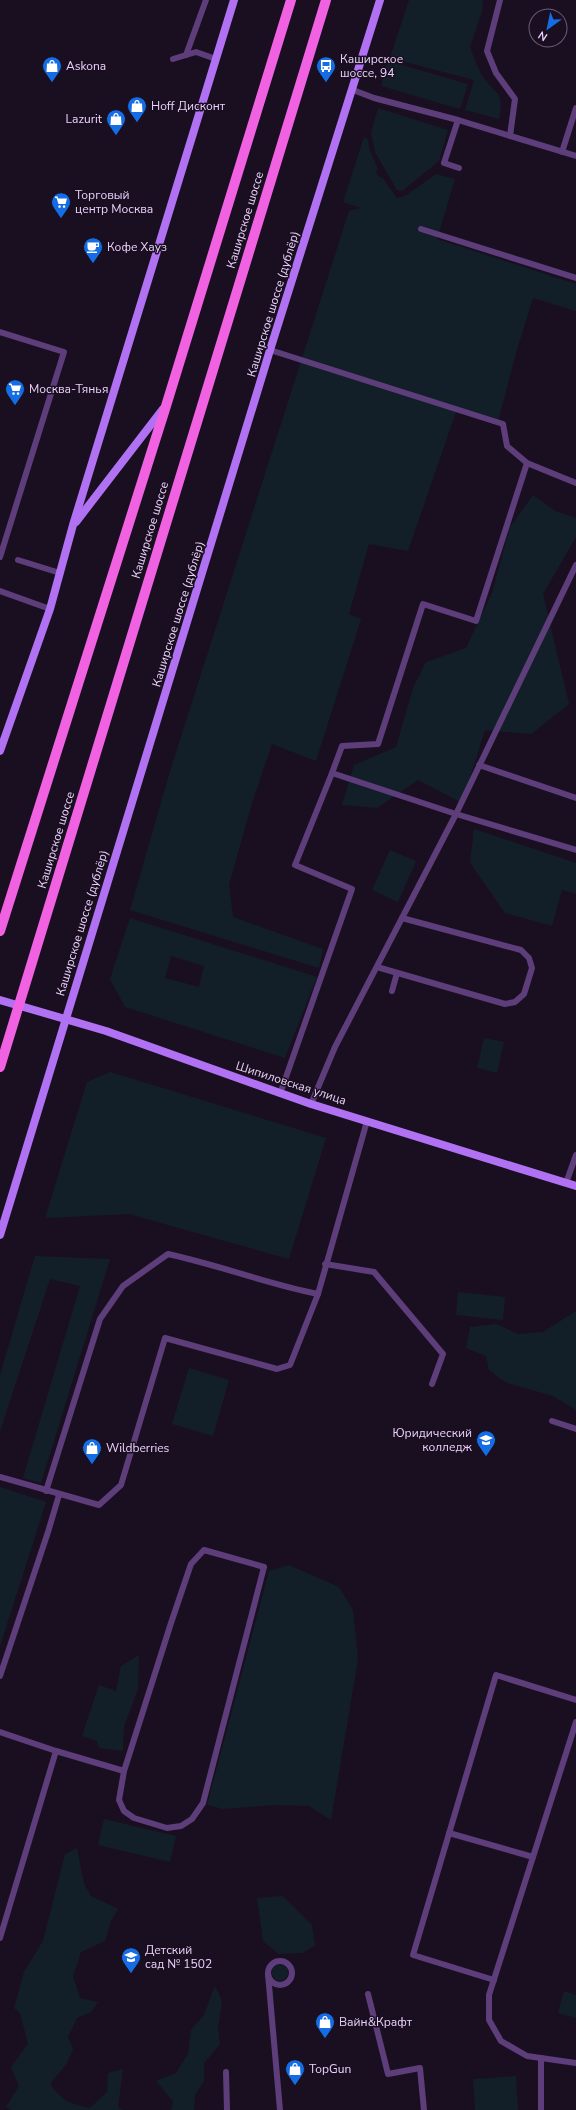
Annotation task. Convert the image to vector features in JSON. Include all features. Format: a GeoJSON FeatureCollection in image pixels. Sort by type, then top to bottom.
{"type":"FeatureCollection","features":[{"type":"Feature","properties":{"kind":"main road"},"geometry":{"type":"LineString","coordinates":[[0,751],[50,609],[73,525],[234,0]]}},
{"type":"Feature","properties":{"kind":"main road","name":"Каширское шоссе"},"geometry":{"type":"LineString","coordinates":[[0,931],[166,406],[291,0]]}},
{"type":"Feature","properties":{"kind":"main road","name":"Каширское шоссе"},"geometry":{"type":"LineString","coordinates":[[0,1067],[326,0]]}},
{"type":"Feature","properties":{"kind":"main road","name":"Каширское шоссе (дублёр)"},"geometry":{"type":"LineString","coordinates":[[0,1235],[270,350],[380,0]]}},
{"type":"Feature","properties":{"kind":"main road"},"geometry":{"type":"LineString","coordinates":[[73,525],[166,406]]}},
{"type":"Feature","properties":{"kind":"main road","name":"Шипиловская улица"},"geometry":{"type":"LineString","coordinates":[[0,1000],[65,1019],[310,1104],[576,1186]]}},
{"type":"Feature","properties":{"kind":"main road"},"geometry":{"type":"LineString","coordinates":[[0,1220],[7,1211]]}},
{"type":"Feature","properties":{"kind":"lane"},"geometry":{"type":"LineString","coordinates":[[186,55],[206,0]]}},
{"type":"Feature","properties":{"kind":"lane"},"geometry":{"type":"LineString","coordinates":[[500,0],[487,51],[496,73],[515,99],[510,136]]}},
{"type":"Feature","properties":{"kind":"lane"},"geometry":{"type":"LineString","coordinates":[[173,59],[196,52],[216,59]]}},
{"type":"Feature","properties":{"kind":"lane"},"geometry":{"type":"LineString","coordinates":[[352,90],[374,98],[458,120],[576,156]]}},
{"type":"Feature","properties":{"kind":"lane"},"geometry":{"type":"LineString","coordinates":[[562,152],[576,108]]}},
{"type":"Feature","properties":{"kind":"lane"},"geometry":{"type":"LineString","coordinates":[[458,120],[444,163],[459,168]]}},
{"type":"Feature","properties":{"kind":"lane"},"geometry":{"type":"LineString","coordinates":[[421,229],[576,278]]}},
{"type":"Feature","properties":{"kind":"lane"},"geometry":{"type":"LineString","coordinates":[[0,332],[64,352],[0,557]]}},
{"type":"Feature","properties":{"kind":"lane"},"geometry":{"type":"LineString","coordinates":[[270,350],[503,424],[507,446],[527,463],[576,483]]}},
{"type":"Feature","properties":{"kind":"lane"},"geometry":{"type":"LineString","coordinates":[[280,1094],[352,889],[295,865],[342,746],[378,744],[423,604],[476,621],[527,463]]}},
{"type":"Feature","properties":{"kind":"lane"},"geometry":{"type":"LineString","coordinates":[[18,560],[60,573]]}},
{"type":"Feature","properties":{"kind":"lane"},"geometry":{"type":"LineString","coordinates":[[310,1104],[335,1047],[456,814],[576,565]]}},
{"type":"Feature","properties":{"kind":"lane"},"geometry":{"type":"LineString","coordinates":[[0,591],[50,609]]}},
{"type":"Feature","properties":{"kind":"lane"},"geometry":{"type":"LineString","coordinates":[[479,765],[576,798]]}},
{"type":"Feature","properties":{"kind":"lane"},"geometry":{"type":"LineString","coordinates":[[332,773],[456,814],[576,850]]}},
{"type":"Feature","properties":{"kind":"lane"},"geometry":{"type":"LineString","coordinates":[[376,967],[506,1004],[515,1002],[524,994],[532,968],[529,958],[521,950],[402,918]]}},
{"type":"Feature","properties":{"kind":"lane"},"geometry":{"type":"LineString","coordinates":[[392,991],[397,973]]}},
{"type":"Feature","properties":{"kind":"lane"},"geometry":{"type":"LineString","coordinates":[[0,1477],[59,1495],[99,1505],[121,1485],[165,1338],[277,1369],[290,1365],[318,1294],[367,1121]]}},
{"type":"Feature","properties":{"kind":"lane"},"geometry":{"type":"LineString","coordinates":[[566,1183],[576,1155]]}},
{"type":"Feature","properties":{"kind":"lane"},"geometry":{"type":"LineString","coordinates":[[46,1491],[100,1319],[123,1286],[168,1254],[205,1262],[297,1290],[318,1294]]}},
{"type":"Feature","properties":{"kind":"lane"},"geometry":{"type":"LineString","coordinates":[[326,1264],[374,1272],[443,1354],[432,1384]]}},
{"type":"Feature","properties":{"kind":"lane"},"geometry":{"type":"LineString","coordinates":[[552,1421],[576,1429]]}},
{"type":"Feature","properties":{"kind":"lane"},"geometry":{"type":"LineString","coordinates":[[0,1676],[46,1539],[59,1495]]}},
{"type":"Feature","properties":{"kind":"lane"},"geometry":{"type":"LineString","coordinates":[[204,1550],[264,1567],[203,1803],[192,1819],[181,1826],[167,1828],[134,1818],[124,1811],[119,1800],[124,1771],[192,1564],[204,1550]]}},
{"type":"Feature","properties":{"kind":"lane"},"geometry":{"type":"LineString","coordinates":[[494,1980],[413,1955],[496,1675],[576,1700]]}},
{"type":"Feature","properties":{"kind":"lane"},"geometry":{"type":"LineString","coordinates":[[576,1722],[489,1995],[489,2020],[501,2041],[527,2056],[576,2063]]}},
{"type":"Feature","properties":{"kind":"lane"},"geometry":{"type":"LineString","coordinates":[[0,1732],[56,1751],[124,1771]]}},
{"type":"Feature","properties":{"kind":"lane"},"geometry":{"type":"LineString","coordinates":[[0,1938],[56,1751]]}},
{"type":"Feature","properties":{"kind":"lane"},"geometry":{"type":"LineString","coordinates":[[449,1833],[533,1857]]}},
{"type":"Feature","properties":{"kind":"lane"},"geometry":{"type":"LineString","coordinates":[[268,1974],[280,2110]]}},
{"type":"Feature","properties":{"kind":"lane"},"geometry":{"type":"LineString","coordinates":[[368,1994],[388,2074],[420,2068],[424,2110]]}},
{"type":"Feature","properties":{"kind":"lane"},"geometry":{"type":"LineString","coordinates":[[541,2058],[541,2110]]}},
{"type":"Feature","properties":{"kind":"lane"},"geometry":{"type":"LineString","coordinates":[[226,2072],[226,2110]]}},
{"type":"Feature","properties":{"kind":"shaded area"},"geometry":{"type":"Polygon","coordinates":[[[409,0],[482,0],[483,8],[470,47],[482,75],[500,98],[501,103],[499,119],[465,110],[474,80],[390,58],[409,0]]]}},
{"type":"Feature","properties":{"kind":"shaded area"},"geometry":{"type":"Polygon","coordinates":[[[388,61],[468,84],[460,109],[381,86],[388,61]]]}},
{"type":"Feature","properties":{"kind":"shaded area"},"geometry":{"type":"Polygon","coordinates":[[[378,108],[448,130],[439,161],[402,191],[397,190],[375,152],[371,133],[378,108]]]}},
{"type":"Feature","properties":{"kind":"shaded area"},"geometry":{"type":"Polygon","coordinates":[[[364,137],[368,140],[370,151],[378,169],[376,173],[379,177],[382,177],[397,198],[405,196],[436,174],[455,179],[437,239],[576,284],[576,311],[533,298],[516,353],[498,422],[457,409],[408,551],[369,544],[349,614],[361,619],[316,761],[272,744],[252,803],[229,885],[233,917],[323,949],[319,968],[130,910],[171,768],[349,211],[361,208],[343,202],[364,137]]]}},
{"type":"Feature","properties":{"kind":"shaded area"},"geometry":{"type":"Polygon","coordinates":[[[533,495],[555,511],[576,518],[576,537],[543,594],[569,704],[531,734],[485,730],[462,803],[418,780],[377,808],[342,805],[354,765],[396,747],[413,688],[426,662],[466,648],[492,593],[510,527],[533,495]]]}},
{"type":"Feature","properties":{"kind":"shaded area"},"geometry":{"type":"Polygon","coordinates":[[[474,829],[576,863],[576,894],[562,890],[552,926],[505,913],[470,863],[474,829]]]}},
{"type":"Feature","properties":{"kind":"shaded area"},"geometry":{"type":"Polygon","coordinates":[[[390,850],[416,861],[398,902],[372,890],[390,850]]]}},
{"type":"Feature","properties":{"kind":"shaded area"},"geometry":{"type":"Polygon","coordinates":[[[130,918],[317,977],[285,1058],[125,1007],[110,979],[130,918]],[[171,956],[165,978],[199,987],[204,966],[171,956]]]}},
{"type":"Feature","properties":{"kind":"shaded area"},"geometry":{"type":"Polygon","coordinates":[[[484,1038],[504,1042],[497,1073],[477,1068],[484,1038]]]}},
{"type":"Feature","properties":{"kind":"shaded area"},"geometry":{"type":"Polygon","coordinates":[[[110,1072],[326,1138],[289,1259],[129,1214],[45,1218],[87,1082],[110,1072]]]}},
{"type":"Feature","properties":{"kind":"shaded area"},"geometry":{"type":"Polygon","coordinates":[[[35,1256],[110,1259],[41,1483],[23,1478],[80,1286],[50,1279],[0,1431],[0,1375],[35,1256]]]}},
{"type":"Feature","properties":{"kind":"shaded area"},"geometry":{"type":"Polygon","coordinates":[[[458,1292],[505,1297],[503,1320],[456,1315],[458,1292]]]}},
{"type":"Feature","properties":{"kind":"shaded area"},"geometry":{"type":"Polygon","coordinates":[[[576,1311],[576,1410],[553,1396],[505,1382],[489,1370],[486,1356],[466,1348],[470,1327],[496,1324],[518,1334],[543,1332],[576,1311]]]}},
{"type":"Feature","properties":{"kind":"shaded area"},"geometry":{"type":"Polygon","coordinates":[[[189,1368],[229,1380],[213,1436],[172,1424],[189,1368]]]}},
{"type":"Feature","properties":{"kind":"shaded area"},"geometry":{"type":"Polygon","coordinates":[[[0,1487],[46,1502],[0,1646],[0,1487]]]}},
{"type":"Feature","properties":{"kind":"shaded area"},"geometry":{"type":"Polygon","coordinates":[[[289,1565],[339,1587],[353,1610],[358,1659],[331,1820],[309,1806],[276,1805],[223,1809],[207,1805],[269,1571],[289,1565]]]}},
{"type":"Feature","properties":{"kind":"shaded area"},"geometry":{"type":"Polygon","coordinates":[[[139,1655],[138,1689],[124,1726],[123,1751],[99,1748],[97,1741],[82,1736],[99,1685],[116,1691],[121,1666],[139,1655]]]}},
{"type":"Feature","properties":{"kind":"shaded area"},"geometry":{"type":"Polygon","coordinates":[[[104,1819],[176,1836],[170,1862],[98,1845],[104,1819]]]}},
{"type":"Feature","properties":{"kind":"shaded area"},"geometry":{"type":"Polygon","coordinates":[[[77,1848],[84,1884],[91,1896],[118,1909],[111,1921],[105,1941],[81,1952],[73,1976],[80,1998],[98,2002],[91,2012],[77,2018],[68,2037],[73,2049],[67,2063],[50,2084],[67,2101],[90,2108],[107,2092],[108,2073],[123,2069],[118,2107],[123,2110],[11,2110],[6,2107],[19,2086],[11,2067],[28,2044],[20,2013],[14,2008],[24,1972],[43,1941],[65,1854],[77,1848]]]}},
{"type":"Feature","properties":{"kind":"shaded area"},"geometry":{"type":"Polygon","coordinates":[[[283,1896],[312,1925],[315,1946],[302,1953],[279,1954],[263,1941],[257,1898],[283,1896]]]}},
{"type":"Feature","properties":{"kind":"shaded area"},"geometry":{"type":"Polygon","coordinates":[[[277,1965],[283,1965],[288,1970],[286,1979],[283,1981],[277,1981],[272,1976],[272,1970],[277,1965]]]}},
{"type":"Feature","properties":{"kind":"shaded area"},"geometry":{"type":"Polygon","coordinates":[[[215,1986],[222,2001],[218,2028],[220,2044],[204,2063],[204,2081],[195,2095],[194,2110],[171,2110],[173,2101],[156,2081],[176,2073],[188,2054],[191,2030],[204,2015],[215,1986]]]}},
{"type":"Feature","properties":{"kind":"shaded area"},"geometry":{"type":"Polygon","coordinates":[[[564,1991],[576,1995],[576,2018],[558,2013],[564,1991]]]}},
{"type":"Feature","properties":{"kind":"shaded area"},"geometry":{"type":"Polygon","coordinates":[[[516,2076],[518,2110],[475,2110],[473,2079],[516,2076]]]}},
{"type":"Feature","properties":{"kind":"place","name":"Askona"},"geometry":{"type":"Point","coordinates":[52,83]}},
{"type":"Feature","properties":{"kind":"place","name":"Каширское шоссе, 94"},"geometry":{"type":"Point","coordinates":[326,83]}},
{"type":"Feature","properties":{"kind":"place","name":"Hoff Дисконт"},"geometry":{"type":"Point","coordinates":[137,123]}},
{"type":"Feature","properties":{"kind":"place","name":"Lazurit"},"geometry":{"type":"Point","coordinates":[116,136]}},
{"type":"Feature","properties":{"kind":"place","name":"Торговый центр Москва"},"geometry":{"type":"Point","coordinates":[61,219]}},
{"type":"Feature","properties":{"kind":"place","name":"Кофе Хауз"},"geometry":{"type":"Point","coordinates":[93,264]}},
{"type":"Feature","properties":{"kind":"place","name":"Москва-Тянья"},"geometry":{"type":"Point","coordinates":[15,406]}},
{"type":"Feature","properties":{"kind":"place","name":"Юридический колледж"},"geometry":{"type":"Point","coordinates":[486,1457]}},
{"type":"Feature","properties":{"kind":"place","name":"Wildberries"},"geometry":{"type":"Point","coordinates":[92,1465]}},
{"type":"Feature","properties":{"kind":"place","name":"Детский сад № 1502"},"geometry":{"type":"Point","coordinates":[131,1974]}},
{"type":"Feature","properties":{"kind":"place","name":"Вайн&Крафт"},"geometry":{"type":"Point","coordinates":[325,2039]}},
{"type":"Feature","properties":{"kind":"place","name":"TopGun"},"geometry":{"type":"Point","coordinates":[295,2086]}}]}
